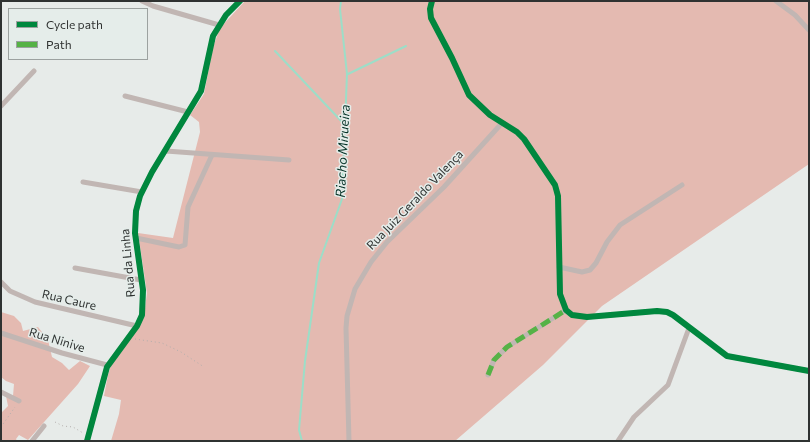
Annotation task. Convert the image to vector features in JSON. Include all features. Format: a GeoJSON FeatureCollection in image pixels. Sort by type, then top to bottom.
{"type":"FeatureCollection","features":[{"type":"Feature","properties":{"kind":"street"},"geometry":{"type":"LineString","coordinates":[[142,1],[153,6],[219,26]]}},
{"type":"Feature","properties":{"kind":"street","name":"Rua da Linha"},"geometry":{"type":"LineString","coordinates":[[88,439],[100,388],[107,366],[137,326],[142,314],[143,306],[141,280],[136,238],[136,211],[142,192],[204,82],[210,49],[219,26],[240,1]]}},
{"type":"Feature","properties":{"kind":"street"},"geometry":{"type":"LineString","coordinates":[[432,1],[430,9],[431,18],[469,95],[477,104],[502,123],[517,132],[555,185],[558,196],[559,267],[562,301],[566,310],[572,315],[587,317],[657,311],[666,312],[727,356],[809,371]]}},
{"type":"Feature","properties":{"kind":"street"},"geometry":{"type":"LineString","coordinates":[[776,1],[795,15],[809,30]]}},
{"type":"Feature","properties":{"kind":"street"},"geometry":{"type":"LineString","coordinates":[[1,106],[34,71]]}},
{"type":"Feature","properties":{"kind":"street"},"geometry":{"type":"LineString","coordinates":[[125,96],[188,112]]}},
{"type":"Feature","properties":{"kind":"street","name":"Rua Juiz Geraldo Valença"},"geometry":{"type":"LineString","coordinates":[[349,441],[346,328],[347,316],[355,289],[370,262],[383,247],[444,187],[502,123]]}},
{"type":"Feature","properties":{"kind":"street"},"geometry":{"type":"LineString","coordinates":[[166,151],[289,160]]}},
{"type":"Feature","properties":{"kind":"street","name":"Rua da Linha"},"geometry":{"type":"LineString","coordinates":[[136,238],[179,247],[185,245],[188,207],[212,155]]}},
{"type":"Feature","properties":{"kind":"street"},"geometry":{"type":"LineString","coordinates":[[83,182],[142,192]]}},
{"type":"Feature","properties":{"kind":"street"},"geometry":{"type":"LineString","coordinates":[[559,267],[582,272],[590,270],[596,263],[607,242],[620,225],[682,185]]}},
{"type":"Feature","properties":{"kind":"street"},"geometry":{"type":"LineString","coordinates":[[75,268],[141,280]]}},
{"type":"Feature","properties":{"kind":"street","name":"Rua Caure"},"geometry":{"type":"LineString","coordinates":[[1,282],[10,291],[35,302],[137,326]]}},
{"type":"Feature","properties":{"kind":"street"},"geometry":{"type":"LineString","coordinates":[[488,375],[494,360],[507,347],[566,310]]}},
{"type":"Feature","properties":{"kind":"street"},"geometry":{"type":"LineString","coordinates":[[618,441],[634,417],[668,385],[689,328]]}},
{"type":"Feature","properties":{"kind":"street","name":"Rua Ninive"},"geometry":{"type":"LineString","coordinates":[[1,333],[107,366]]}},
{"type":"Feature","properties":{"kind":"street"},"geometry":{"type":"LineString","coordinates":[[1,392],[19,402]]}},
{"type":"Feature","properties":{"kind":"street"},"geometry":{"type":"LineString","coordinates":[[32,441],[44,426]]}},
{"type":"Feature","properties":{"kind":"path"},"geometry":{"type":"LineString","coordinates":[[128,338],[162,343],[181,352],[204,367]]}},
{"type":"Feature","properties":{"kind":"path"},"geometry":{"type":"LineString","coordinates":[[1,427],[19,402]]}},
{"type":"Feature","properties":{"kind":"path"},"geometry":{"type":"LineString","coordinates":[[55,422],[63,426],[73,427],[88,439]]}},
{"type":"Feature","properties":{"kind":"shaded area"},"geometry":{"type":"Polygon","coordinates":[[[245,1],[809,1],[809,164],[602,306],[543,365],[455,441],[111,441],[119,414],[121,400],[104,396],[108,375],[113,359],[144,316],[147,293],[138,233],[173,238],[200,132],[199,122],[190,115],[204,94],[213,47],[220,28],[245,1]]]}},
{"type":"Feature","properties":{"kind":"shaded area"},"geometry":{"type":"Polygon","coordinates":[[[1,312],[14,316],[21,323],[23,331],[38,327],[48,340],[52,357],[62,363],[69,370],[80,361],[90,366],[78,384],[28,440],[19,435],[16,439],[17,441],[1,441],[1,413],[8,406],[6,396],[13,396],[14,384],[1,377],[1,312]]]}},
{"type":"Feature","properties":{"kind":"waterway","name":"Riacho Mirueira"},"geometry":{"type":"LineString","coordinates":[[302,441],[299,430],[305,361],[319,263],[342,199],[347,74],[340,9],[341,1]]}},
{"type":"Feature","properties":{"kind":"waterway"},"geometry":{"type":"LineString","coordinates":[[348,74],[406,46]]}},
{"type":"Feature","properties":{"kind":"waterway"},"geometry":{"type":"LineString","coordinates":[[275,51],[345,125]]}},
{"type":"Feature","properties":{"kind":"marked path"},"geometry":{"type":"LineString","coordinates":[[488,375],[494,360],[507,347],[566,310]]}},
{"type":"Feature","properties":{"kind":"cycle path"},"geometry":{"type":"LineString","coordinates":[[87,441],[107,367],[137,326],[142,315],[143,290],[135,233],[136,211],[140,196],[152,172],[201,91],[213,36],[226,15],[240,1]]}},
{"type":"Feature","properties":{"kind":"cycle path"},"geometry":{"type":"LineString","coordinates":[[432,1],[430,9],[431,18],[469,95],[490,115],[517,132],[524,139],[555,185],[558,196],[560,294],[566,310],[572,315],[587,317],[657,311],[667,312],[727,356],[809,371]]}}]}
